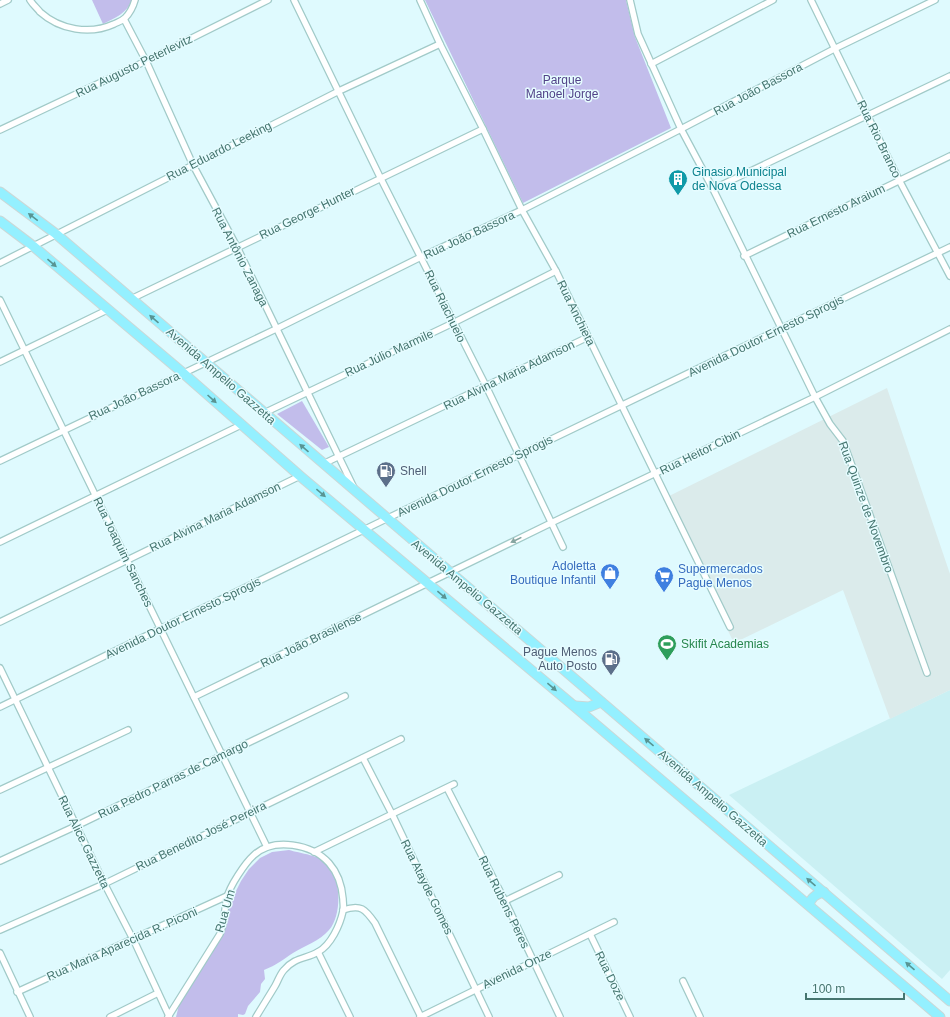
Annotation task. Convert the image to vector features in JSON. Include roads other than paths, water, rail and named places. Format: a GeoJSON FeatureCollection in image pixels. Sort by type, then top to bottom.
{"type":"FeatureCollection","features":[{"type":"Feature","properties":{"kind":"main road","name":"Avenida Ampelio Gazzetta"},"geometry":{"type":"LineString","coordinates":[[0,192],[56,234],[386,519],[502,616],[950,1001]]}},
{"type":"Feature","properties":{"kind":"main road","name":"Avenida Ampelio Gazzetta"},"geometry":{"type":"LineString","coordinates":[[0,221],[33,246],[183,373],[300,476],[428,582],[940,1017]]}},
{"type":"Feature","properties":{"kind":"main road"},"geometry":{"type":"LineString","coordinates":[[574,706],[589,707],[601,702]]}},
{"type":"Feature","properties":{"kind":"main road"},"geometry":{"type":"LineString","coordinates":[[809,905],[813,897],[824,892]]}},
{"type":"Feature","properties":{"kind":"street"},"geometry":{"type":"LineString","coordinates":[[0,4],[8,0]]}},
{"type":"Feature","properties":{"kind":"street"},"geometry":{"type":"LineString","coordinates":[[30,0],[32,4],[48,19],[73,29],[90,30],[105,28],[124,19],[132,9],[136,0]]}},
{"type":"Feature","properties":{"kind":"street","name":"Rua Augusto Peterlevitz"},"geometry":{"type":"LineString","coordinates":[[0,130],[146,61],[268,0]]}},
{"type":"Feature","properties":{"kind":"street","name":"Rua Riachuelo"},"geometry":{"type":"LineString","coordinates":[[294,0],[380,177],[486,386],[518,456],[563,547]]}},
{"type":"Feature","properties":{"kind":"street","name":"Rua Anchieta"},"geometry":{"type":"LineString","coordinates":[[420,0],[440,44],[484,128],[522,210],[556,271],[730,627]]}},
{"type":"Feature","properties":{"kind":"street","name":"Rua Quinze de Novembro"},"geometry":{"type":"LineString","coordinates":[[630,0],[638,34],[681,129],[713,189],[744,256],[814,396],[830,424],[843,441],[927,673]]}},
{"type":"Feature","properties":{"kind":"street"},"geometry":{"type":"LineString","coordinates":[[651,64],[773,0]]}},
{"type":"Feature","properties":{"kind":"street","name":"Rua Rio Branco"},"geometry":{"type":"LineString","coordinates":[[811,0],[899,180],[950,276]]}},
{"type":"Feature","properties":{"kind":"street","name":"Rua João Bassora"},"geometry":{"type":"LineString","coordinates":[[0,462],[276,329],[421,257],[522,210],[834,49],[935,0]]}},
{"type":"Feature","properties":{"kind":"street","name":"Rua Antônio Zanaga"},"geometry":{"type":"LineString","coordinates":[[124,19],[146,61],[193,165],[237,248],[357,494]]}},
{"type":"Feature","properties":{"kind":"street","name":"Rua Eduardo Leeking"},"geometry":{"type":"LineString","coordinates":[[0,262],[339,91],[440,44]]}},
{"type":"Feature","properties":{"kind":"street"},"geometry":{"type":"LineString","coordinates":[[713,189],[950,76]]}},
{"type":"Feature","properties":{"kind":"street","name":"Rua George Hunter"},"geometry":{"type":"LineString","coordinates":[[131,298],[484,128]]}},
{"type":"Feature","properties":{"kind":"street","name":"Rua Ernesto Araium"},"geometry":{"type":"LineString","coordinates":[[744,256],[950,156]]}},
{"type":"Feature","properties":{"kind":"street","name":"Avenida Doutor Ernesto Sprogis"},"geometry":{"type":"LineString","coordinates":[[0,707],[950,247]]}},
{"type":"Feature","properties":{"kind":"street","name":"Rua Júlio Marmile"},"geometry":{"type":"LineString","coordinates":[[264,413],[453,323],[556,271]]}},
{"type":"Feature","properties":{"kind":"street","name":"Rua Joaquim Sanches"},"geometry":{"type":"LineString","coordinates":[[0,300],[266,847]]}},
{"type":"Feature","properties":{"kind":"street"},"geometry":{"type":"LineString","coordinates":[[0,362],[107,310]]}},
{"type":"Feature","properties":{"kind":"street","name":"Rua Heitor Cibin"},"geometry":{"type":"LineString","coordinates":[[449,573],[950,329]]}},
{"type":"Feature","properties":{"kind":"street","name":"Rua Alvina Maria Adamson"},"geometry":{"type":"LineString","coordinates":[[323,464],[588,337]]}},
{"type":"Feature","properties":{"kind":"street"},"geometry":{"type":"LineString","coordinates":[[0,542],[241,425]]}},
{"type":"Feature","properties":{"kind":"street","name":"Rua Alvina Maria Adamson"},"geometry":{"type":"LineString","coordinates":[[0,622],[300,476]]}},
{"type":"Feature","properties":{"kind":"street","name":"Rua João Brasilense"},"geometry":{"type":"LineString","coordinates":[[194,697],[449,573]]}},
{"type":"Feature","properties":{"kind":"street","name":"Rua Alice Gazzetta"},"geometry":{"type":"LineString","coordinates":[[0,668],[158,993],[168,1017]]}},
{"type":"Feature","properties":{"kind":"street","name":"Rua Pedro Parras de Camargo"},"geometry":{"type":"LineString","coordinates":[[0,861],[76,826],[345,696]]}},
{"type":"Feature","properties":{"kind":"street"},"geometry":{"type":"LineString","coordinates":[[0,790],[128,730]]}},
{"type":"Feature","properties":{"kind":"street","name":"Rua Benedito José Pereira"},"geometry":{"type":"LineString","coordinates":[[0,930],[104,884],[401,739]]}},
{"type":"Feature","properties":{"kind":"street","name":"Rua Atayde Gomes"},"geometry":{"type":"LineString","coordinates":[[363,758],[392,814],[489,1017]]}},
{"type":"Feature","properties":{"kind":"street"},"geometry":{"type":"LineString","coordinates":[[314,852],[454,784]]}},
{"type":"Feature","properties":{"kind":"street","name":"Rua Rubens Peres"},"geometry":{"type":"LineString","coordinates":[[447,788],[505,901],[560,1017]]}},
{"type":"Feature","properties":{"kind":"street"},"geometry":{"type":"LineString","coordinates":[[256,1017],[284,970],[294,961],[318,952],[325,946],[331,938],[343,910],[342,892],[338,877],[329,863],[314,852],[294,845],[281,844],[266,847]]}},
{"type":"Feature","properties":{"kind":"street","name":"Rua Um"},"geometry":{"type":"LineString","coordinates":[[168,1017],[220,934],[227,896],[243,868],[254,855],[266,847]]}},
{"type":"Feature","properties":{"kind":"street"},"geometry":{"type":"LineString","coordinates":[[505,901],[559,875]]}},
{"type":"Feature","properties":{"kind":"street","name":"Rua Maria Aparecida R. Piconi"},"geometry":{"type":"LineString","coordinates":[[17,992],[227,896]]}},
{"type":"Feature","properties":{"kind":"street"},"geometry":{"type":"LineString","coordinates":[[343,910],[353,907],[361,908],[368,914],[374,923],[420,1017]]}},
{"type":"Feature","properties":{"kind":"street","name":"Avenida Onze"},"geometry":{"type":"LineString","coordinates":[[420,1017],[614,922]]}},
{"type":"Feature","properties":{"kind":"street","name":"Rua Doze"},"geometry":{"type":"LineString","coordinates":[[590,934],[630,1017]]}},
{"type":"Feature","properties":{"kind":"street"},"geometry":{"type":"LineString","coordinates":[[318,952],[350,1017]]}},
{"type":"Feature","properties":{"kind":"street"},"geometry":{"type":"LineString","coordinates":[[0,954],[30,1017]]}},
{"type":"Feature","properties":{"kind":"street"},"geometry":{"type":"LineString","coordinates":[[683,981],[700,1017]]}},
{"type":"Feature","properties":{"kind":"street"},"geometry":{"type":"LineString","coordinates":[[110,1017],[158,993]]}},
{"type":"Feature","properties":{"kind":"place","name":"Ginasio Municipal de Nova Odessa"},"geometry":{"type":"Point","coordinates":[678,196]}},
{"type":"Feature","properties":{"kind":"place","name":"Shell"},"geometry":{"type":"Point","coordinates":[386,488]}},
{"type":"Feature","properties":{"kind":"place","name":"Adoletta Boutique Infantil"},"geometry":{"type":"Point","coordinates":[610,590]}},
{"type":"Feature","properties":{"kind":"place","name":"Supermercados Pague Menos"},"geometry":{"type":"Point","coordinates":[664,593]}},
{"type":"Feature","properties":{"kind":"place","name":"Skifit Academias"},"geometry":{"type":"Point","coordinates":[667,661]}},
{"type":"Feature","properties":{"kind":"place","name":"Pague Menos Auto Posto"},"geometry":{"type":"Point","coordinates":[611,676]}},
{"type":"Feature","properties":{"kind":"park label","name":"Parque Manoel Jorge"},"geometry":{"type":"Point","coordinates":[562,87]}}]}
